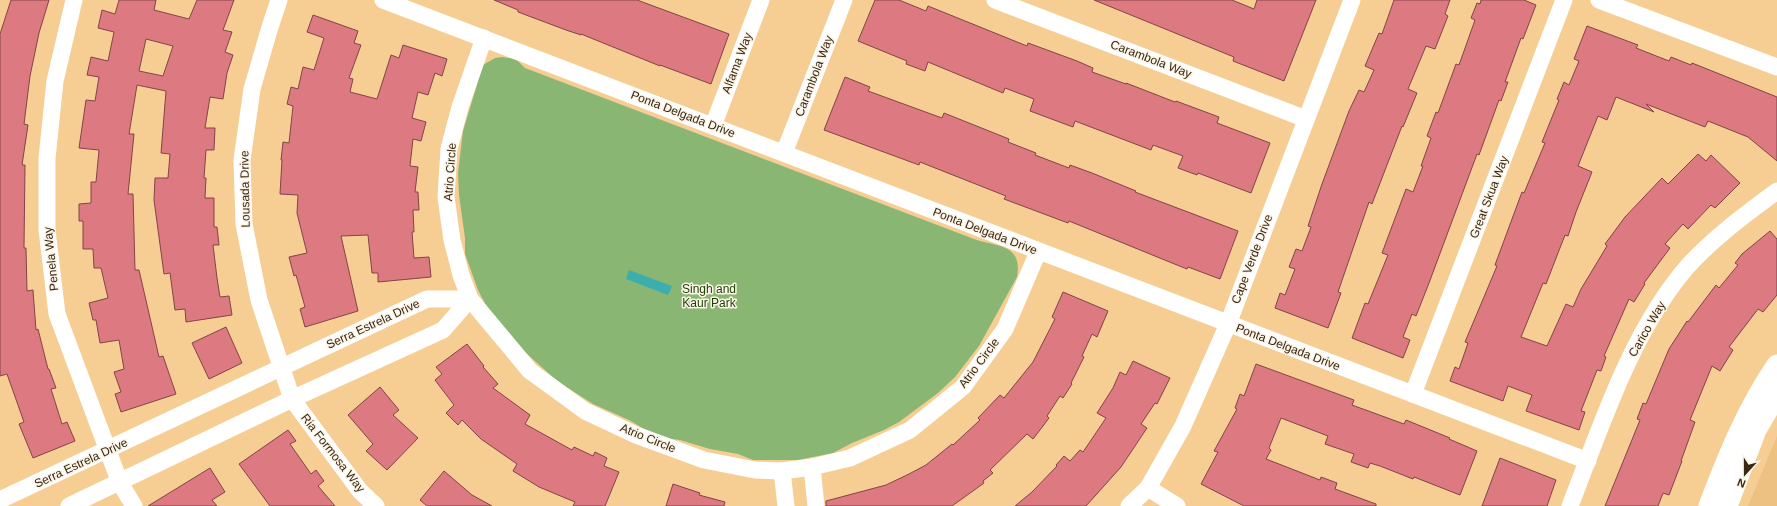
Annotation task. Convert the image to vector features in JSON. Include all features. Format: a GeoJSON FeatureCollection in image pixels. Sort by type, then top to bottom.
{"type":"FeatureCollection","features":[{"type":"Feature","properties":{"kind":"street","name":"Penela Way"},"geometry":{"type":"LineString","coordinates":[[74,0],[54,89],[47,158],[47,230],[57,314],[120,483],[134,506]]}},
{"type":"Feature","properties":{"kind":"street","name":"Lousada Drive"},"geometry":{"type":"LineString","coordinates":[[279,0],[252,89],[242,160],[244,224],[259,300],[292,399]]}},
{"type":"Feature","properties":{"kind":"street","name":"Ponta Delgada Drive"},"geometry":{"type":"LineString","coordinates":[[383,0],[1038,252],[1588,461]]}},
{"type":"Feature","properties":{"kind":"street","name":"Alfama Way"},"geometry":{"type":"LineString","coordinates":[[713,126],[761,0]]}},
{"type":"Feature","properties":{"kind":"street","name":"Carambola Way"},"geometry":{"type":"LineString","coordinates":[[784,153],[844,0]]}},
{"type":"Feature","properties":{"kind":"street","name":"Carambola Way"},"geometry":{"type":"LineString","coordinates":[[996,0],[1306,119]]}},
{"type":"Feature","properties":{"kind":"street","name":"Cape Verde Drive"},"geometry":{"type":"LineString","coordinates":[[1129,506],[1148,488],[1183,426],[1228,324],[1352,0]]}},
{"type":"Feature","properties":{"kind":"street","name":"Great Skua Way"},"geometry":{"type":"LineString","coordinates":[[1413,394],[1564,0]]}},
{"type":"Feature","properties":{"kind":"street"},"geometry":{"type":"LineString","coordinates":[[1599,0],[1777,67]]}},
{"type":"Feature","properties":{"kind":"street","name":"Atrio Circle"},"geometry":{"type":"LineString","coordinates":[[484,38],[460,107],[451,142],[446,197],[452,240],[461,275],[470,299],[530,371],[585,410],[636,435],[704,460],[755,470],[782,471],[812,467],[850,458],[910,430],[963,387],[1006,329],[1038,252]]}},
{"type":"Feature","properties":{"kind":"street","name":"Carico Way"},"geometry":{"type":"LineString","coordinates":[[1570,506],[1634,349],[1653,314],[1687,267],[1726,230],[1777,191]]}},
{"type":"Feature","properties":{"kind":"street","name":"Serra Estrela Drive"},"geometry":{"type":"LineString","coordinates":[[0,500],[427,299],[470,299]]}},
{"type":"Feature","properties":{"kind":"street"},"geometry":{"type":"LineString","coordinates":[[69,506],[120,483],[292,399],[443,330],[470,299]]}},
{"type":"Feature","properties":{"kind":"street"},"geometry":{"type":"LineString","coordinates":[[1709,506],[1736,437],[1754,401],[1777,365]]}},
{"type":"Feature","properties":{"kind":"street"},"geometry":{"type":"LineString","coordinates":[[1726,506],[1754,435],[1777,394]]}},
{"type":"Feature","properties":{"kind":"street","name":"Ria Formosa Way"},"geometry":{"type":"LineString","coordinates":[[292,399],[360,491],[376,506]]}},
{"type":"Feature","properties":{"kind":"street"},"geometry":{"type":"LineString","coordinates":[[812,467],[816,506]]}},
{"type":"Feature","properties":{"kind":"street"},"geometry":{"type":"LineString","coordinates":[[782,471],[786,506]]}},
{"type":"Feature","properties":{"kind":"street"},"geometry":{"type":"LineString","coordinates":[[1148,488],[1177,506]]}},
{"type":"Feature","properties":{"kind":"shaded area"},"geometry":{"type":"Polygon","coordinates":[[[1777,436],[1777,506],[1748,506],[1777,436]]]}},
{"type":"Feature","properties":{"kind":"green space","name":"Singh and Kaur Park"},"geometry":{"type":"Polygon","coordinates":[[[502,57],[516,59],[525,68],[982,242],[1006,248],[1012,252],[1016,258],[1018,266],[1017,277],[979,346],[955,377],[938,393],[899,422],[884,430],[852,443],[833,453],[798,460],[753,460],[738,454],[710,449],[680,440],[664,438],[593,404],[557,381],[525,352],[487,307],[478,290],[465,254],[465,238],[459,195],[458,173],[463,131],[483,65],[495,58],[502,57]]]}},
{"type":"Feature","properties":{"kind":"water"},"geometry":{"type":"Polygon","coordinates":[[[629,270],[672,286],[668,295],[626,279],[629,270]]]}},
{"type":"Feature","properties":{"kind":"building"},"geometry":{"type":"Polygon","coordinates":[[[11,0],[49,0],[39,33],[30,76],[24,124],[28,125],[22,165],[25,165],[24,248],[26,248],[27,291],[33,290],[36,330],[38,329],[48,369],[56,388],[51,389],[62,424],[67,422],[75,441],[33,458],[19,424],[24,422],[7,374],[0,376],[0,34],[11,0]]]}},
{"type":"Feature","properties":{"kind":"building"},"geometry":{"type":"Polygon","coordinates":[[[119,0],[156,0],[154,10],[189,19],[197,0],[234,0],[223,30],[232,32],[225,52],[233,55],[227,73],[223,99],[210,97],[205,128],[215,128],[214,150],[206,150],[204,178],[206,178],[205,198],[214,198],[214,227],[217,227],[219,245],[213,245],[220,297],[229,296],[232,315],[186,322],[185,309],[175,310],[170,273],[164,274],[154,200],[155,178],[168,178],[170,154],[161,153],[166,91],[137,85],[129,134],[134,134],[128,194],[133,194],[135,270],[139,270],[159,357],[163,356],[176,394],[121,412],[115,394],[121,392],[114,372],[124,369],[119,340],[100,343],[96,320],[93,320],[89,303],[108,298],[101,268],[94,268],[93,249],[83,249],[83,221],[79,221],[79,204],[91,203],[91,182],[96,182],[99,150],[79,148],[86,100],[95,101],[99,77],[87,75],[91,57],[108,61],[114,32],[98,28],[102,10],[115,14],[119,0]],[[146,39],[139,71],[163,76],[173,46],[146,39]]]}},
{"type":"Feature","properties":{"kind":"building"},"geometry":{"type":"Polygon","coordinates":[[[494,0],[637,0],[729,34],[711,84],[660,66],[581,34],[518,12],[518,10],[494,0]]]}},
{"type":"Feature","properties":{"kind":"building"},"geometry":{"type":"Polygon","coordinates":[[[875,0],[899,0],[926,11],[928,6],[1027,46],[1028,43],[1077,61],[1093,68],[1092,72],[1219,117],[1217,123],[1270,143],[1251,193],[1198,173],[1197,175],[1178,168],[1183,156],[1153,145],[1151,150],[1075,121],[1073,127],[1030,111],[1034,99],[1005,88],[1003,93],[928,62],[925,71],[906,64],[907,61],[858,41],[875,0]]]}},
{"type":"Feature","properties":{"kind":"building"},"geometry":{"type":"Polygon","coordinates":[[[1094,0],[1232,0],[1254,9],[1257,0],[1316,0],[1284,81],[1233,61],[1234,57],[1094,0]]]}},
{"type":"Feature","properties":{"kind":"building"},"geometry":{"type":"Polygon","coordinates":[[[1394,0],[1450,0],[1445,14],[1448,16],[1435,49],[1426,46],[1408,89],[1417,93],[1403,127],[1402,126],[1372,204],[1369,202],[1338,292],[1341,293],[1328,328],[1275,308],[1280,293],[1285,295],[1295,269],[1289,267],[1296,249],[1302,251],[1311,227],[1308,226],[1322,184],[1349,111],[1359,90],[1364,92],[1374,70],[1365,66],[1379,33],[1382,34],[1394,0]]]}},
{"type":"Feature","properties":{"kind":"building"},"geometry":{"type":"Polygon","coordinates":[[[1481,0],[1524,0],[1536,5],[1523,39],[1521,38],[1505,82],[1508,82],[1501,101],[1499,100],[1479,155],[1477,154],[1416,316],[1412,314],[1403,337],[1410,340],[1403,358],[1352,338],[1365,303],[1368,304],[1388,255],[1382,253],[1406,189],[1413,192],[1423,166],[1421,166],[1431,138],[1427,136],[1436,112],[1438,113],[1456,64],[1459,65],[1475,20],[1471,18],[1477,3],[1480,4],[1481,0]]]}},
{"type":"Feature","properties":{"kind":"building"},"geometry":{"type":"Polygon","coordinates":[[[313,15],[358,31],[354,43],[361,45],[349,78],[353,79],[350,92],[377,99],[391,55],[399,58],[403,45],[447,59],[442,76],[435,73],[428,95],[418,92],[412,118],[426,122],[421,141],[413,139],[410,166],[418,167],[415,192],[418,192],[419,210],[413,210],[414,232],[412,232],[414,258],[429,257],[431,277],[378,282],[378,273],[372,273],[368,235],[341,236],[358,311],[305,327],[300,309],[305,307],[289,257],[307,253],[297,213],[298,195],[280,194],[283,142],[289,143],[293,106],[287,104],[291,87],[298,89],[303,67],[314,70],[324,38],[307,32],[313,15]]]}},
{"type":"Feature","properties":{"kind":"building"},"geometry":{"type":"Polygon","coordinates":[[[1587,26],[1638,45],[1636,48],[1669,61],[1671,57],[1691,65],[1692,63],[1777,97],[1777,161],[1748,137],[1708,121],[1705,127],[1646,104],[1654,112],[1616,97],[1607,120],[1598,116],[1578,166],[1592,172],[1568,236],[1565,235],[1546,284],[1543,283],[1521,337],[1547,346],[1566,304],[1573,307],[1581,289],[1607,246],[1605,244],[1625,217],[1662,178],[1668,184],[1698,154],[1706,161],[1711,155],[1740,183],[1715,208],[1711,205],[1688,229],[1683,224],[1665,244],[1670,248],[1644,283],[1645,284],[1634,302],[1629,299],[1604,356],[1606,357],[1601,371],[1597,370],[1581,411],[1585,412],[1579,430],[1526,411],[1532,395],[1508,386],[1503,401],[1450,381],[1455,367],[1459,369],[1468,343],[1465,342],[1497,266],[1495,265],[1522,192],[1524,193],[1545,143],[1542,142],[1559,100],[1557,99],[1564,82],[1569,85],[1579,61],[1574,59],[1587,26]]]}},
{"type":"Feature","properties":{"kind":"building"},"geometry":{"type":"Polygon","coordinates":[[[845,77],[870,87],[868,91],[942,118],[944,113],[1009,139],[1008,142],[1036,153],[1035,155],[1069,168],[1070,165],[1092,173],[1136,191],[1135,192],[1238,231],[1220,279],[1188,267],[1187,269],[1069,221],[1068,223],[1004,199],[1006,196],[920,162],[919,165],[824,130],[845,77]]]}},
{"type":"Feature","properties":{"kind":"building"},"geometry":{"type":"Polygon","coordinates":[[[1770,231],[1777,239],[1777,295],[1763,312],[1758,309],[1729,347],[1733,350],[1720,371],[1712,366],[1690,420],[1695,422],[1669,495],[1663,493],[1658,506],[1605,506],[1640,420],[1637,419],[1643,403],[1646,404],[1669,349],[1687,321],[1688,322],[1716,285],[1719,288],[1738,265],[1735,263],[1742,254],[1770,231]]]}},
{"type":"Feature","properties":{"kind":"building"},"geometry":{"type":"Polygon","coordinates":[[[1063,292],[1108,311],[1097,337],[1092,334],[1082,356],[1084,357],[1071,383],[1072,384],[1063,398],[1060,396],[1047,416],[1049,418],[1033,439],[1027,434],[990,470],[993,473],[983,481],[984,483],[952,506],[826,506],[826,501],[886,485],[909,474],[926,465],[952,444],[953,445],[980,420],[978,418],[1000,395],[1004,398],[1033,362],[1055,319],[1052,317],[1063,292]]]}},
{"type":"Feature","properties":{"kind":"building"},"geometry":{"type":"Polygon","coordinates":[[[226,327],[242,363],[209,379],[192,343],[226,327]]]}},
{"type":"Feature","properties":{"kind":"building"},"geometry":{"type":"Polygon","coordinates":[[[467,344],[484,366],[483,367],[498,384],[493,388],[530,415],[525,424],[572,450],[574,447],[593,456],[595,452],[607,458],[604,466],[619,472],[605,506],[573,506],[575,502],[539,487],[513,471],[517,464],[481,439],[462,420],[458,425],[446,413],[454,405],[435,380],[442,374],[436,367],[467,344]]]}},
{"type":"Feature","properties":{"kind":"building"},"geometry":{"type":"Polygon","coordinates":[[[1133,361],[1170,378],[1157,404],[1155,403],[1141,424],[1147,428],[1121,467],[1086,506],[1015,506],[1032,492],[1057,466],[1056,465],[1064,456],[1070,461],[1080,450],[1083,452],[1106,418],[1097,413],[1113,388],[1120,372],[1126,375],[1133,361]]]}},
{"type":"Feature","properties":{"kind":"building"},"geometry":{"type":"Polygon","coordinates":[[[1256,364],[1354,400],[1352,405],[1404,424],[1406,420],[1477,451],[1460,495],[1414,477],[1413,479],[1380,466],[1370,463],[1368,468],[1351,462],[1354,454],[1325,444],[1328,436],[1281,418],[1269,448],[1271,450],[1266,459],[1320,480],[1321,477],[1337,483],[1335,489],[1376,504],[1376,506],[1244,506],[1201,484],[1218,452],[1214,451],[1237,409],[1235,408],[1240,394],[1244,396],[1256,364]]]}},
{"type":"Feature","properties":{"kind":"building"},"geometry":{"type":"Polygon","coordinates":[[[380,387],[399,410],[393,415],[418,438],[387,470],[366,451],[373,444],[348,415],[380,387]]]}},
{"type":"Feature","properties":{"kind":"building"},"geometry":{"type":"Polygon","coordinates":[[[288,430],[296,441],[290,444],[311,474],[316,470],[324,481],[318,486],[335,506],[270,506],[239,464],[288,430]]]}},
{"type":"Feature","properties":{"kind":"building"},"geometry":{"type":"Polygon","coordinates":[[[1500,458],[1556,480],[1547,506],[1482,506],[1500,458]]]}},
{"type":"Feature","properties":{"kind":"building"},"geometry":{"type":"Polygon","coordinates":[[[210,468],[225,492],[212,500],[217,506],[148,506],[210,468]]]}},
{"type":"Feature","properties":{"kind":"building"},"geometry":{"type":"Polygon","coordinates":[[[444,471],[472,495],[492,506],[427,506],[420,500],[444,471]]]}},
{"type":"Feature","properties":{"kind":"building"},"geometry":{"type":"Polygon","coordinates":[[[673,484],[700,493],[699,495],[725,502],[724,506],[666,506],[673,484]]]}}]}
